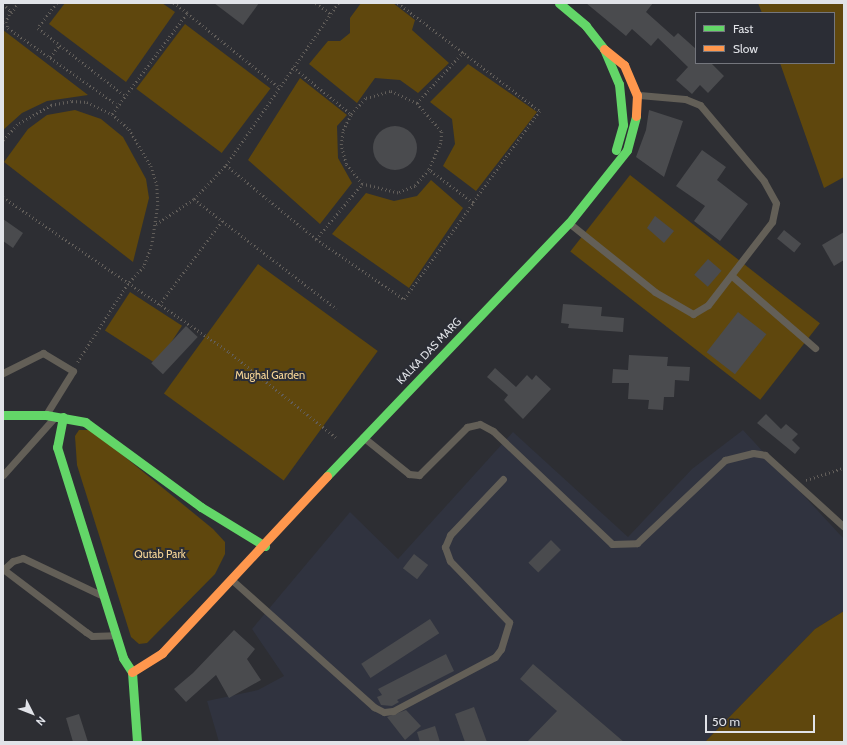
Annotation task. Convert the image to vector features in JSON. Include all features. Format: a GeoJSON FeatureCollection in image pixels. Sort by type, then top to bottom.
{"type":"FeatureCollection","features":[{"type":"Feature","properties":{"kind":"street","name":"KALKA DAS MARG"},"geometry":{"type":"LineString","coordinates":[[132,672],[162,653],[265,546],[362,437],[569,222],[609,171],[624,155],[633,137],[637,95],[624,65],[604,49],[586,26],[558,3]]}},
{"type":"Feature","properties":{"kind":"street","name":"KALKA DAS MARG"},"geometry":{"type":"LineString","coordinates":[[604,49],[619,84],[624,109],[623,125],[609,171]]}},
{"type":"Feature","properties":{"kind":"street"},"geometry":{"type":"LineString","coordinates":[[3,414],[54,416],[85,422],[96,428],[180,492],[265,546]]}},
{"type":"Feature","properties":{"kind":"street"},"geometry":{"type":"LineString","coordinates":[[54,416],[58,447],[123,658],[132,672],[137,742]]}},
{"type":"Feature","properties":{"kind":"lane"},"geometry":{"type":"LineString","coordinates":[[569,222],[656,292],[693,314],[708,305],[732,276],[772,222],[776,203],[760,175],[700,104],[685,99],[637,95]]}},
{"type":"Feature","properties":{"kind":"lane"},"geometry":{"type":"LineString","coordinates":[[732,276],[815,348]]}},
{"type":"Feature","properties":{"kind":"lane"},"geometry":{"type":"LineString","coordinates":[[3,373],[43,353],[73,371],[54,416],[3,475]]}},
{"type":"Feature","properties":{"kind":"lane"},"geometry":{"type":"LineString","coordinates":[[362,437],[409,474],[419,475],[467,427],[480,424],[492,431],[612,544],[637,542],[725,460],[739,454],[765,455],[844,527]]}},
{"type":"Feature","properties":{"kind":"lane"},"geometry":{"type":"LineString","coordinates":[[232,580],[374,708],[384,712],[394,711],[495,657],[501,649],[509,622],[450,561],[445,548],[450,535],[503,479]]}},
{"type":"Feature","properties":{"kind":"lane"},"geometry":{"type":"LineString","coordinates":[[104,596],[23,558],[13,561],[3,569],[92,636],[116,635]]}},
{"type":"Feature","properties":{"kind":"path"},"geometry":{"type":"LineString","coordinates":[[18,3],[11,13],[7,26],[116,104]]}},
{"type":"Feature","properties":{"kind":"path"},"geometry":{"type":"LineString","coordinates":[[57,3],[38,28],[124,95]]}},
{"type":"Feature","properties":{"kind":"path"},"geometry":{"type":"LineString","coordinates":[[173,3],[280,88]]}},
{"type":"Feature","properties":{"kind":"path"},"geometry":{"type":"LineString","coordinates":[[316,3],[331,14]]}},
{"type":"Feature","properties":{"kind":"path"},"geometry":{"type":"LineString","coordinates":[[156,224],[194,199],[226,165],[338,3]]}},
{"type":"Feature","properties":{"kind":"path"},"geometry":{"type":"LineString","coordinates":[[226,165],[316,239],[404,300],[540,111],[398,3]]}},
{"type":"Feature","properties":{"kind":"path"},"geometry":{"type":"LineString","coordinates":[[3,4],[11,13]]}},
{"type":"Feature","properties":{"kind":"path"},"geometry":{"type":"LineString","coordinates":[[112,114],[116,104],[187,13]]}},
{"type":"Feature","properties":{"kind":"path"},"geometry":{"type":"LineString","coordinates":[[50,57],[60,44]]}},
{"type":"Feature","properties":{"kind":"path"},"geometry":{"type":"LineString","coordinates":[[417,103],[463,52]]}},
{"type":"Feature","properties":{"kind":"path"},"geometry":{"type":"LineString","coordinates":[[293,66],[350,114]]}},
{"type":"Feature","properties":{"kind":"path"},"geometry":{"type":"LineString","coordinates":[[379,93],[400,94],[417,103],[442,132],[441,143],[429,170],[416,186],[406,192],[388,193],[362,184],[346,164],[341,145],[343,130],[350,114],[366,98],[379,93]]}},
{"type":"Feature","properties":{"kind":"path"},"geometry":{"type":"LineString","coordinates":[[3,140],[19,123],[51,105],[72,101],[87,102],[112,114],[129,129],[151,166],[158,185],[156,224],[144,267],[128,284],[73,371]]}},
{"type":"Feature","properties":{"kind":"path"},"geometry":{"type":"LineString","coordinates":[[429,170],[473,203]]}},
{"type":"Feature","properties":{"kind":"path"},"geometry":{"type":"LineString","coordinates":[[316,239],[362,184]]}},
{"type":"Feature","properties":{"kind":"path"},"geometry":{"type":"LineString","coordinates":[[3,197],[229,352],[351,449]]}},
{"type":"Feature","properties":{"kind":"path"},"geometry":{"type":"LineString","coordinates":[[194,199],[337,309]]}},
{"type":"Feature","properties":{"kind":"path"},"geometry":{"type":"LineString","coordinates":[[159,305],[222,220]]}},
{"type":"Feature","properties":{"kind":"path"},"geometry":{"type":"LineString","coordinates":[[795,483],[844,468]]}},
{"type":"Feature","properties":{"kind":"shaded area"},"geometry":{"type":"Polygon","coordinates":[[[743,430],[844,539],[844,611],[815,629],[705,742],[219,742],[207,701],[258,690],[284,676],[252,629],[350,512],[398,559],[513,432],[628,537],[692,469],[743,430]]]}},
{"type":"Feature","properties":{"kind":"green space"},"geometry":{"type":"Polygon","coordinates":[[[65,3],[162,3],[175,12],[126,82],[49,24],[65,3]]]}},
{"type":"Feature","properties":{"kind":"green space"},"geometry":{"type":"Polygon","coordinates":[[[361,3],[393,3],[415,20],[412,30],[449,63],[418,93],[400,80],[375,78],[357,103],[309,64],[328,41],[340,41],[350,33],[350,18],[361,3]]]}},
{"type":"Feature","properties":{"kind":"green space"},"geometry":{"type":"Polygon","coordinates":[[[758,3],[844,3],[844,177],[824,188],[780,64],[835,64],[835,12],[762,12],[758,3]]]}},
{"type":"Feature","properties":{"kind":"green space"},"geometry":{"type":"Polygon","coordinates":[[[185,24],[270,88],[222,153],[136,89],[185,24]]]}},
{"type":"Feature","properties":{"kind":"green space"},"geometry":{"type":"Polygon","coordinates":[[[3,30],[88,95],[47,101],[22,113],[3,130],[3,30]]]}},
{"type":"Feature","properties":{"kind":"green space"},"geometry":{"type":"Polygon","coordinates":[[[468,64],[537,112],[476,191],[443,166],[455,144],[452,119],[430,102],[468,64]]]}},
{"type":"Feature","properties":{"kind":"green space"},"geometry":{"type":"Polygon","coordinates":[[[300,78],[347,115],[337,126],[338,158],[352,183],[320,224],[248,160],[300,78]]]}},
{"type":"Feature","properties":{"kind":"green space"},"geometry":{"type":"Polygon","coordinates":[[[75,110],[101,119],[123,137],[146,179],[149,198],[133,262],[4,162],[28,129],[47,115],[75,110]]]}},
{"type":"Feature","properties":{"kind":"green space"},"geometry":{"type":"Polygon","coordinates":[[[630,175],[820,323],[760,400],[570,251],[630,175]]]}},
{"type":"Feature","properties":{"kind":"green space"},"geometry":{"type":"Polygon","coordinates":[[[431,180],[463,208],[409,288],[332,234],[366,193],[394,201],[417,196],[431,180]]]}},
{"type":"Feature","properties":{"kind":"green space","name":"Mughal Garden"},"geometry":{"type":"Polygon","coordinates":[[[258,264],[378,351],[284,480],[164,393],[258,264]]]}},
{"type":"Feature","properties":{"kind":"green space"},"geometry":{"type":"Polygon","coordinates":[[[130,292],[182,326],[157,364],[105,331],[130,292]]]}},
{"type":"Feature","properties":{"kind":"green space","name":"Qutab Park"},"geometry":{"type":"Polygon","coordinates":[[[79,430],[92,430],[213,529],[225,542],[225,554],[215,574],[147,643],[139,644],[131,637],[77,465],[75,436],[79,430]]]}},
{"type":"Feature","properties":{"kind":"green space"},"geometry":{"type":"Polygon","coordinates":[[[844,611],[844,742],[705,742],[815,629],[844,611]]]}},
{"type":"Feature","properties":{"kind":"building"},"geometry":{"type":"Polygon","coordinates":[[[214,3],[259,3],[243,25],[214,3]]]}},
{"type":"Feature","properties":{"kind":"building"},"geometry":{"type":"Polygon","coordinates":[[[586,3],[653,3],[646,12],[674,37],[678,33],[695,48],[695,64],[712,64],[724,76],[708,93],[700,85],[692,94],[676,80],[688,67],[658,38],[651,46],[632,29],[626,36],[586,3]]]}},
{"type":"Feature","properties":{"kind":"building"},"geometry":{"type":"Polygon","coordinates":[[[649,110],[683,121],[664,177],[636,157],[646,130],[649,110]]]}},
{"type":"Feature","properties":{"kind":"building"},"geometry":{"type":"Polygon","coordinates":[[[391,126],[399,126],[411,132],[417,144],[417,152],[411,164],[399,170],[391,170],[379,164],[373,152],[373,144],[379,132],[391,126]]]}},
{"type":"Feature","properties":{"kind":"building"},"geometry":{"type":"Polygon","coordinates":[[[702,150],[726,167],[717,180],[748,204],[720,241],[694,221],[705,206],[676,186],[702,150]]]}},
{"type":"Feature","properties":{"kind":"building"},"geometry":{"type":"Polygon","coordinates":[[[655,216],[674,231],[664,243],[647,228],[655,216]]]}},
{"type":"Feature","properties":{"kind":"building"},"geometry":{"type":"Polygon","coordinates":[[[3,219],[23,233],[13,248],[3,241],[3,219]]]}},
{"type":"Feature","properties":{"kind":"building"},"geometry":{"type":"Polygon","coordinates":[[[784,230],[801,244],[794,252],[777,239],[784,230]]]}},
{"type":"Feature","properties":{"kind":"building"},"geometry":{"type":"Polygon","coordinates":[[[844,232],[844,260],[834,266],[822,245],[844,232]]]}},
{"type":"Feature","properties":{"kind":"building"},"geometry":{"type":"Polygon","coordinates":[[[708,259],[722,271],[708,287],[694,275],[708,259]]]}},
{"type":"Feature","properties":{"kind":"building"},"geometry":{"type":"Polygon","coordinates":[[[563,304],[602,307],[601,316],[624,318],[623,332],[568,328],[569,324],[561,323],[563,304]]]}},
{"type":"Feature","properties":{"kind":"building"},"geometry":{"type":"Polygon","coordinates":[[[738,312],[766,334],[735,374],[707,352],[738,312]]]}},
{"type":"Feature","properties":{"kind":"building"},"geometry":{"type":"Polygon","coordinates":[[[186,326],[198,337],[163,374],[151,363],[186,326]]]}},
{"type":"Feature","properties":{"kind":"building"},"geometry":{"type":"Polygon","coordinates":[[[629,355],[668,357],[667,366],[690,367],[689,381],[675,380],[674,397],[664,397],[663,410],[648,409],[649,400],[628,399],[629,383],[612,383],[613,369],[628,370],[629,355]]]}},
{"type":"Feature","properties":{"kind":"building"},"geometry":{"type":"Polygon","coordinates":[[[495,368],[516,387],[527,375],[532,380],[536,375],[551,389],[523,419],[504,400],[508,395],[487,377],[495,368]]]}},
{"type":"Feature","properties":{"kind":"building"},"geometry":{"type":"Polygon","coordinates":[[[766,414],[781,429],[786,424],[798,434],[792,440],[800,448],[795,454],[757,423],[766,414]]]}},
{"type":"Feature","properties":{"kind":"building"},"geometry":{"type":"Polygon","coordinates":[[[551,540],[561,550],[538,573],[528,563],[551,540]]]}},
{"type":"Feature","properties":{"kind":"building"},"geometry":{"type":"Polygon","coordinates":[[[414,554],[428,565],[417,579],[403,568],[414,554]]]}},
{"type":"Feature","properties":{"kind":"building"},"geometry":{"type":"Polygon","coordinates":[[[430,619],[439,633],[370,678],[361,664],[430,619]]]}},
{"type":"Feature","properties":{"kind":"building"},"geometry":{"type":"Polygon","coordinates":[[[234,630],[255,649],[247,659],[261,680],[229,698],[216,675],[186,702],[174,689],[193,673],[234,630]]]}},
{"type":"Feature","properties":{"kind":"building"},"geometry":{"type":"Polygon","coordinates":[[[446,654],[454,671],[397,700],[399,702],[392,706],[381,705],[377,697],[382,695],[378,689],[446,654]]]}},
{"type":"Feature","properties":{"kind":"building"},"geometry":{"type":"Polygon","coordinates":[[[533,664],[624,742],[527,742],[557,711],[520,679],[533,664]]]}},
{"type":"Feature","properties":{"kind":"building"},"geometry":{"type":"Polygon","coordinates":[[[474,707],[487,742],[465,742],[455,714],[474,707]]]}},
{"type":"Feature","properties":{"kind":"building"},"geometry":{"type":"Polygon","coordinates":[[[406,710],[421,726],[405,740],[387,717],[406,710]]]}},
{"type":"Feature","properties":{"kind":"building"},"geometry":{"type":"Polygon","coordinates":[[[79,714],[88,742],[73,742],[66,718],[79,714]]]}},
{"type":"Feature","properties":{"kind":"building"},"geometry":{"type":"Polygon","coordinates":[[[435,726],[440,742],[420,742],[417,732],[435,726]]]}},
{"type":"Feature","properties":{"kind":"traffic: fast"},"geometry":{"type":"LineString","coordinates":[[559,3],[586,26],[604,49],[619,84],[623,125],[616,150]]}},
{"type":"Feature","properties":{"kind":"traffic: fast"},"geometry":{"type":"LineString","coordinates":[[327,476],[569,223],[627,150],[636,116]]}},
{"type":"Feature","properties":{"kind":"traffic: fast"},"geometry":{"type":"LineString","coordinates":[[3,415],[46,415],[85,422],[201,507],[265,546]]}},
{"type":"Feature","properties":{"kind":"traffic: fast"},"geometry":{"type":"LineString","coordinates":[[63,417],[57,447],[123,658],[132,672],[137,742]]}},
{"type":"Feature","properties":{"kind":"traffic: slow"},"geometry":{"type":"LineString","coordinates":[[604,49],[624,65],[637,95],[636,116]]}},
{"type":"Feature","properties":{"kind":"traffic: slow"},"geometry":{"type":"LineString","coordinates":[[132,672],[162,653],[327,476]]}}]}
